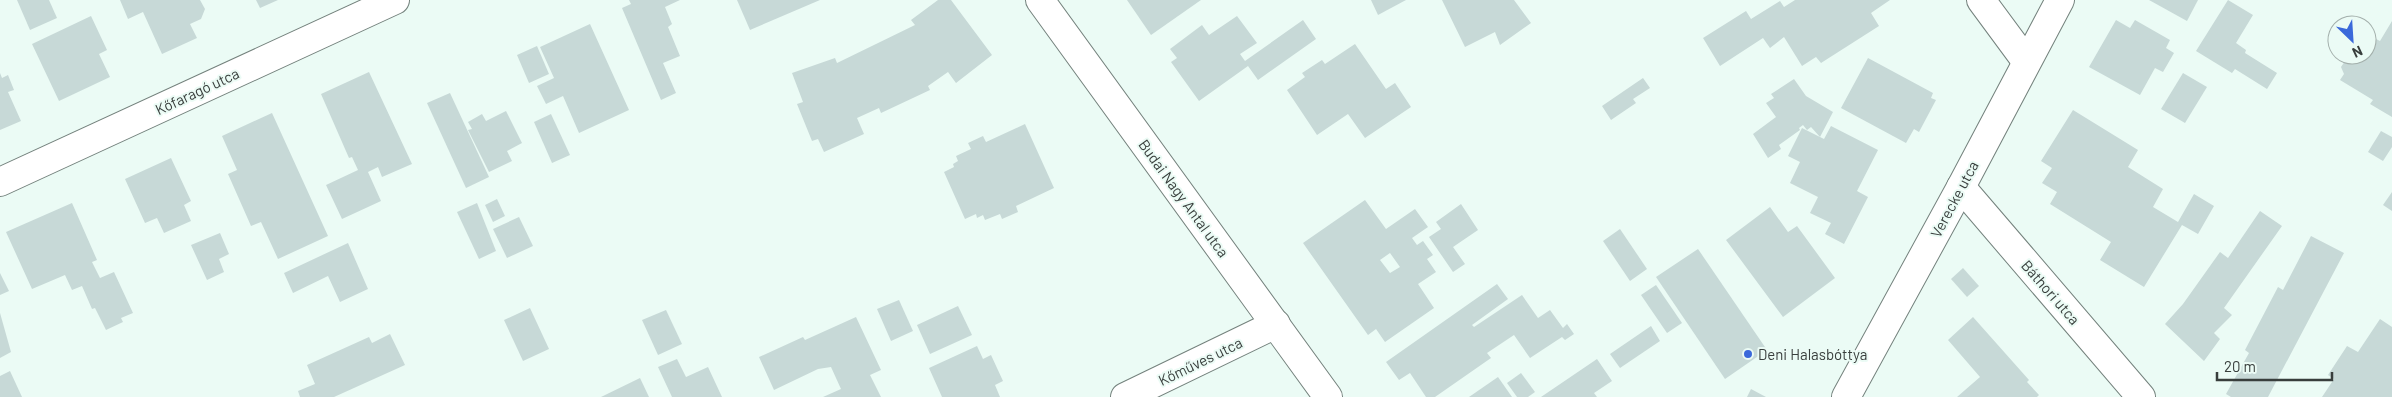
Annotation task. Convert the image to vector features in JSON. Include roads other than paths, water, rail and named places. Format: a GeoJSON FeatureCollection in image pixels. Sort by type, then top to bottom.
{"type":"FeatureCollection","features":[{"type":"Feature","properties":{"kind":"street","name":"Kőfaragó utca"},"geometry":{"type":"LineString","coordinates":[[0,182],[395,0]]}},
{"type":"Feature","properties":{"kind":"street","name":"Budai Nagy Antal utca"},"geometry":{"type":"LineString","coordinates":[[1040,0],[1328,397]]}},
{"type":"Feature","properties":{"kind":"street"},"geometry":{"type":"LineString","coordinates":[[1981,0],[2026,61]]}},
{"type":"Feature","properties":{"kind":"street","name":"Verecke utca"},"geometry":{"type":"LineString","coordinates":[[1846,397],[1962,187],[2026,61],[2060,0]]}},
{"type":"Feature","properties":{"kind":"street","name":"Báthori utca"},"geometry":{"type":"LineString","coordinates":[[1962,187],[2141,397]]}},
{"type":"Feature","properties":{"kind":"street","name":"Kőműves utca"},"geometry":{"type":"LineString","coordinates":[[1125,397],[1276,324]]}},
{"type":"Feature","properties":{"kind":"place","name":"Deni Halasbóttya"},"geometry":{"type":"Point","coordinates":[1748,354]}}]}
